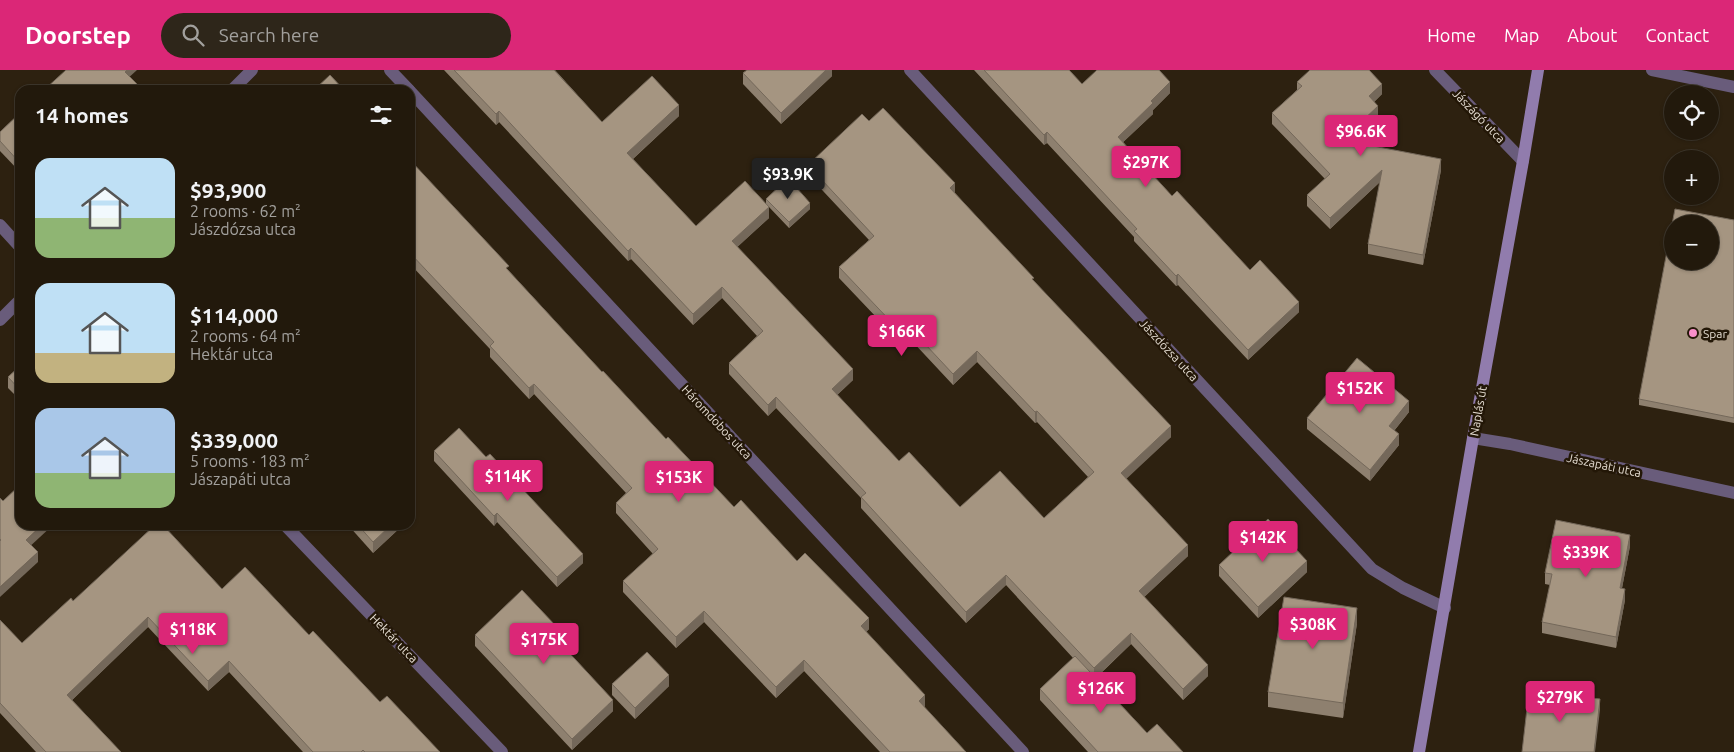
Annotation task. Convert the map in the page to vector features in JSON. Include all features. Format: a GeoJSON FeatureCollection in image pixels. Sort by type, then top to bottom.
{"type":"FeatureCollection","features":[{"type":"Feature","properties":{"kind":"street"},"geometry":{"type":"LineString","coordinates":[[237,85],[252,70]]}},
{"type":"Feature","properties":{"kind":"street","name":"Háromdobos utca"},"geometry":{"type":"LineString","coordinates":[[390,70],[404,85]]}},
{"type":"Feature","properties":{"kind":"street","name":"Jászdózsa utca"},"geometry":{"type":"LineString","coordinates":[[910,70],[1372,570],[1403,588],[1445,608]]}},
{"type":"Feature","properties":{"kind":"street","name":"Jászágó utca"},"geometry":{"type":"LineString","coordinates":[[1435,70],[1523,161]]}},
{"type":"Feature","properties":{"kind":"street","name":"Naplás út"},"geometry":{"type":"LineString","coordinates":[[1419,752],[1538,70]]}},
{"type":"Feature","properties":{"kind":"street"},"geometry":{"type":"LineString","coordinates":[[1652,70],[1734,87]]}},
{"type":"Feature","properties":{"kind":"street","name":"Háromdobos utca"},"geometry":{"type":"LineString","coordinates":[[415,96],[1023,752]]}},
{"type":"Feature","properties":{"kind":"street"},"geometry":{"type":"LineString","coordinates":[[0,225],[15,241]]}},
{"type":"Feature","properties":{"kind":"street"},"geometry":{"type":"LineString","coordinates":[[0,320],[15,305]]}},
{"type":"Feature","properties":{"kind":"street","name":"Jászapáti utca"},"geometry":{"type":"LineString","coordinates":[[1473,438],[1510,444],[1734,493]]}},
{"type":"Feature","properties":{"kind":"street","name":"Hektár utca"},"geometry":{"type":"LineString","coordinates":[[290,530],[502,752]]}},
{"type":"Feature","properties":{"kind":"building"},"geometry":{"type":"Polygon","coordinates":[[[66,70],[127,70],[125,72],[138,85],[50,85],[66,70]]]}},
{"type":"Feature","properties":{"kind":"building"},"geometry":{"type":"Polygon","coordinates":[[[454,70],[554,70],[602,122],[652,76],[679,105],[627,153],[696,226],[745,181],[769,207],[732,241],[853,369],[832,389],[899,461],[909,452],[960,507],[1000,471],[1044,518],[1094,472],[977,351],[953,374],[911,329],[909,331],[902,324],[897,328],[839,267],[874,236],[808,165],[862,114],[869,121],[883,108],[955,183],[950,188],[1034,278],[1032,279],[1171,426],[1121,473],[1188,545],[1139,591],[1208,665],[1183,689],[1131,633],[1094,668],[1006,575],[966,612],[861,497],[866,493],[776,397],[768,405],[729,363],[763,331],[722,287],[693,314],[631,248],[628,251],[499,111],[496,114],[454,70]]]}},
{"type":"Feature","properties":{"kind":"building"},"geometry":{"type":"Polygon","coordinates":[[[747,70],[826,70],[781,113],[743,73],[747,70]]]}},
{"type":"Feature","properties":{"kind":"building"},"geometry":{"type":"Polygon","coordinates":[[[984,70],[1069,70],[1082,84],[1097,70],[1159,70],[1170,82],[1151,101],[1153,103],[1118,137],[1172,196],[1177,191],[1250,270],[1260,260],[1299,302],[1248,350],[1178,274],[1176,276],[1134,231],[1137,229],[1047,132],[1044,135],[984,70]]]}},
{"type":"Feature","properties":{"kind":"building"},"geometry":{"type":"Polygon","coordinates":[[[1310,70],[1369,70],[1382,84],[1369,96],[1378,106],[1342,140],[1441,159],[1423,255],[1368,244],[1382,170],[1330,218],[1307,195],[1330,174],[1272,113],[1302,86],[1297,82],[1310,70]]]}},
{"type":"Feature","properties":{"kind":"building"},"geometry":{"type":"Polygon","coordinates":[[[330,75],[339,85],[319,85],[330,75]]]}},
{"type":"Feature","properties":{"kind":"building"},"geometry":{"type":"Polygon","coordinates":[[[15,118],[15,158],[0,141],[0,132],[15,118]]]}},
{"type":"Feature","properties":{"kind":"building"},"geometry":{"type":"Polygon","coordinates":[[[415,165],[509,266],[506,268],[602,372],[666,439],[668,437],[734,507],[741,500],[797,561],[805,553],[869,618],[861,626],[925,695],[919,701],[966,752],[890,752],[804,660],[776,687],[704,611],[676,637],[623,581],[658,549],[616,503],[632,488],[534,384],[529,388],[490,346],[494,342],[415,258],[415,165]]]}},
{"type":"Feature","properties":{"kind":"building"},"geometry":{"type":"Polygon","coordinates":[[[788,178],[810,203],[789,222],[766,199],[788,178]]]}},
{"type":"Feature","properties":{"kind":"building","name":"Spar"},"geometry":{"type":"Polygon","coordinates":[[[1675,209],[1707,215],[1674,215],[1675,209]]]}},
{"type":"Feature","properties":{"kind":"building","name":"Spar"},"geometry":{"type":"Polygon","coordinates":[[[1719,217],[1734,220],[1734,418],[1639,399],[1664,267],[1664,270],[1719,270],[1719,217]]]}},
{"type":"Feature","properties":{"kind":"building"},"geometry":{"type":"Polygon","coordinates":[[[1357,358],[1409,401],[1389,426],[1399,434],[1370,470],[1307,418],[1357,358]]]}},
{"type":"Feature","properties":{"kind":"building"},"geometry":{"type":"Polygon","coordinates":[[[15,371],[15,385],[8,377],[15,371]]]}},
{"type":"Feature","properties":{"kind":"building"},"geometry":{"type":"Polygon","coordinates":[[[459,428],[486,457],[490,454],[583,554],[557,577],[497,513],[494,516],[434,451],[459,428]]]}},
{"type":"Feature","properties":{"kind":"building"},"geometry":{"type":"Polygon","coordinates":[[[15,490],[15,530],[37,530],[26,540],[38,552],[0,587],[0,498],[3,501],[15,490]]]}},
{"type":"Feature","properties":{"kind":"building"},"geometry":{"type":"Polygon","coordinates":[[[1268,519],[1307,561],[1258,607],[1219,565],[1268,519]]]}},
{"type":"Feature","properties":{"kind":"building"},"geometry":{"type":"Polygon","coordinates":[[[1556,520],[1630,535],[1620,588],[1625,589],[1616,637],[1542,622],[1552,574],[1545,573],[1556,520]]]}},
{"type":"Feature","properties":{"kind":"building"},"geometry":{"type":"Polygon","coordinates":[[[150,530],[168,530],[222,589],[245,567],[309,635],[313,631],[380,702],[387,696],[440,752],[365,752],[363,750],[361,752],[313,752],[229,661],[208,681],[148,617],[67,695],[121,752],[46,752],[0,703],[0,620],[22,643],[71,598],[73,601],[150,530]]]}},
{"type":"Feature","properties":{"kind":"building"},"geometry":{"type":"Polygon","coordinates":[[[362,530],[386,530],[373,542],[362,530]]]}},
{"type":"Feature","properties":{"kind":"building"},"geometry":{"type":"Polygon","coordinates":[[[522,590],[555,625],[549,631],[613,700],[572,739],[475,635],[522,590]]]}},
{"type":"Feature","properties":{"kind":"building"},"geometry":{"type":"Polygon","coordinates":[[[1284,597],[1357,608],[1343,703],[1268,692],[1284,597]]]}},
{"type":"Feature","properties":{"kind":"building"},"geometry":{"type":"Polygon","coordinates":[[[647,652],[669,675],[635,708],[612,684],[647,652]]]}},
{"type":"Feature","properties":{"kind":"building"},"geometry":{"type":"Polygon","coordinates":[[[1075,656],[1147,733],[1157,724],[1183,752],[1098,752],[1040,689],[1075,656]]]}},
{"type":"Feature","properties":{"kind":"building"},"geometry":{"type":"Polygon","coordinates":[[[1529,691],[1600,699],[1594,752],[1522,752],[1529,691]]]}},
{"type":"Feature","properties":{"kind":"place","name":"Spar"},"geometry":{"type":"Point","coordinates":[1693,333]}}]}
